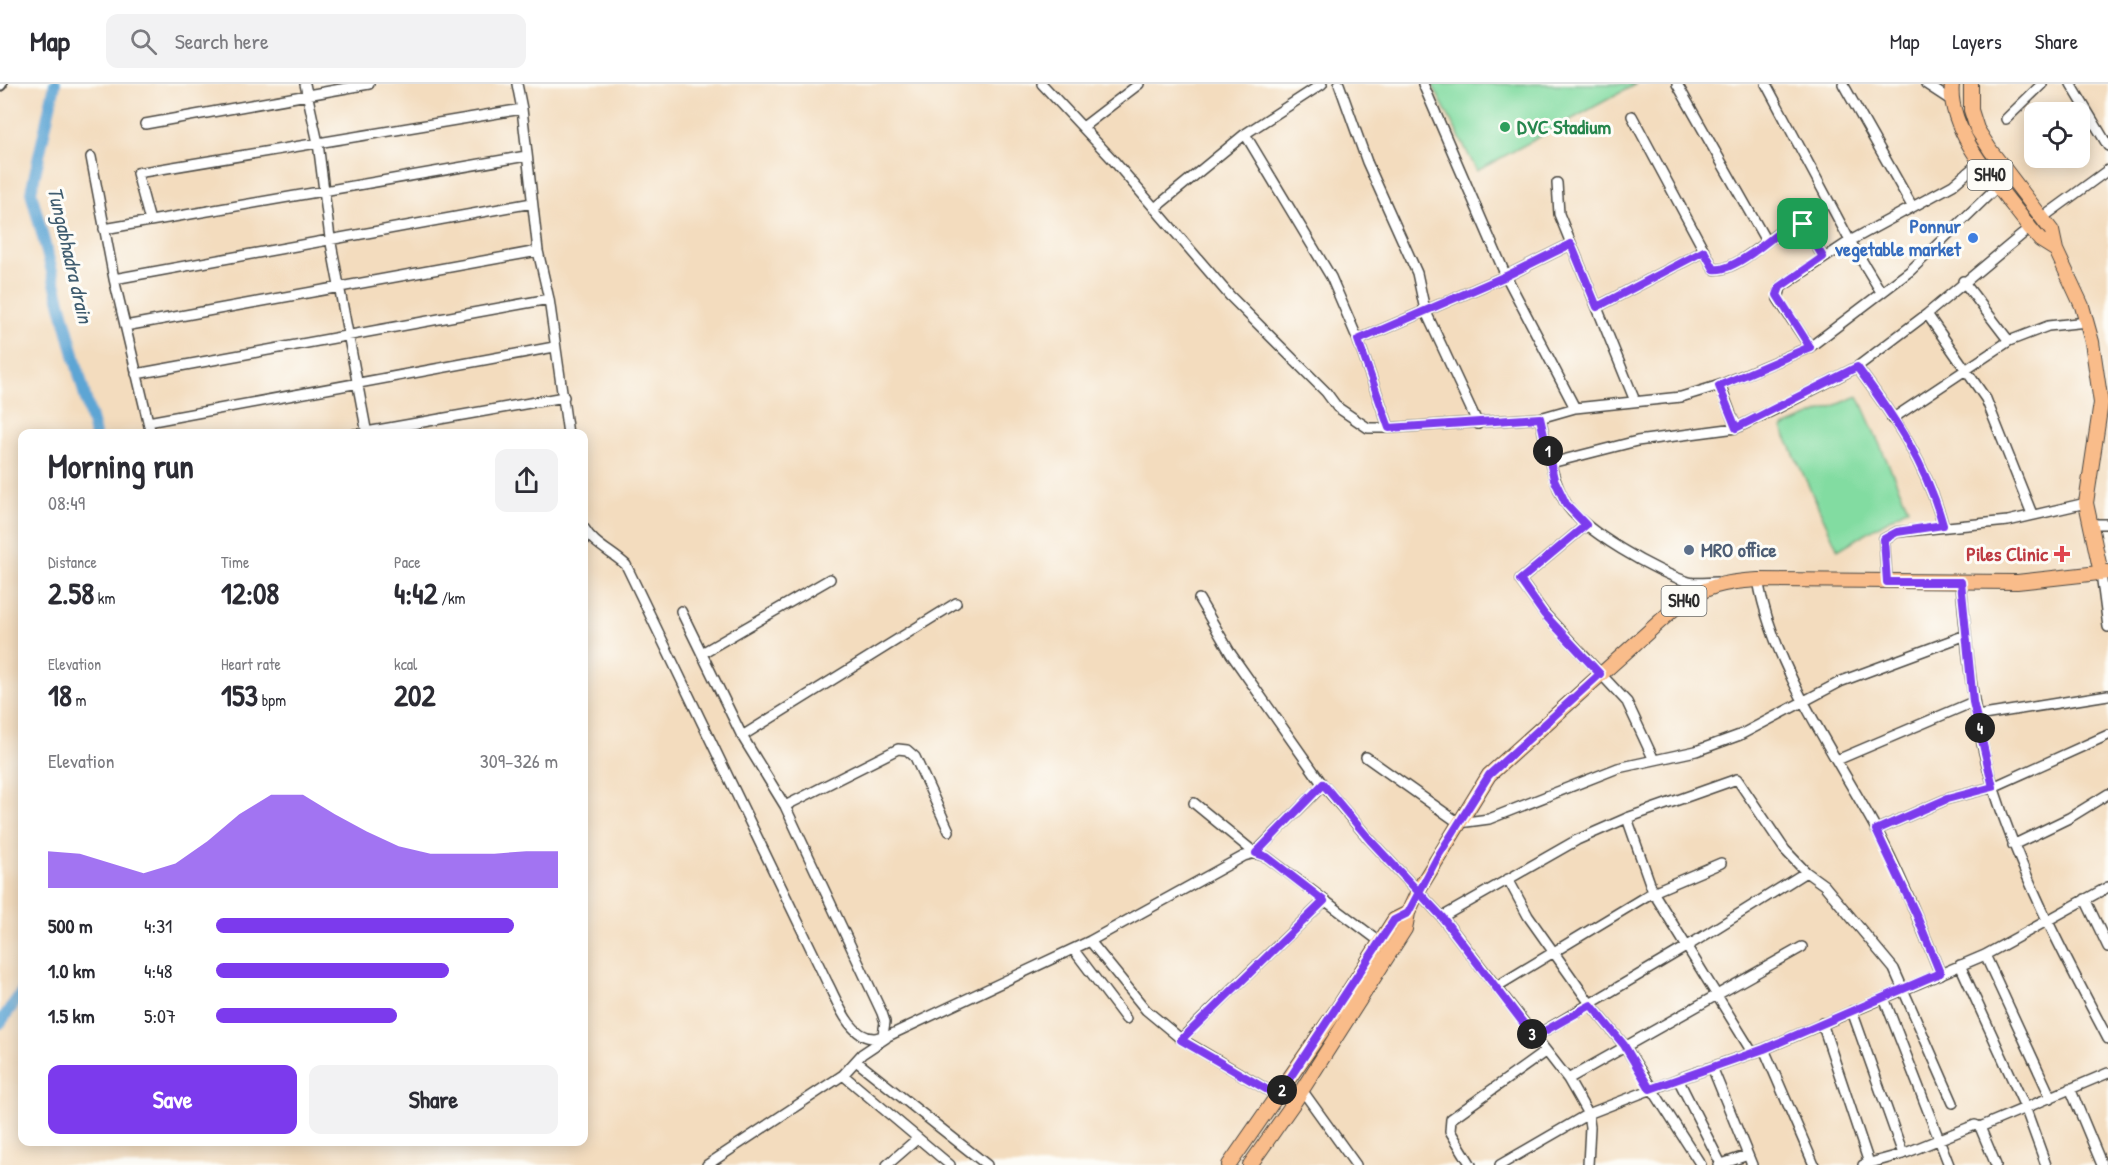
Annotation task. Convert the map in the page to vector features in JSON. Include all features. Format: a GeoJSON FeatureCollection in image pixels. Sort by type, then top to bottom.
{"type":"FeatureCollection","features":[{"type":"Feature","properties":{"kind":"main road","name":"SH40"},"geometry":{"type":"LineString","coordinates":[[1952,84],[1952,101],[1957,120],[1981,161],[2040,240],[2056,250]]}},
{"type":"Feature","properties":{"kind":"main road","name":"SH40"},"geometry":{"type":"LineString","coordinates":[[1250,1165],[1302,1090],[1405,929],[1408,913],[1419,890],[1489,775],[1676,607],[1698,591],[1722,582],[1758,580],[2017,582],[2105,572],[2089,524],[2086,503],[2103,425],[2098,373],[2082,306],[2056,250],[2052,231],[2004,170],[1977,129],[1971,110],[1971,84]]}},
{"type":"Feature","properties":{"kind":"main road","name":"SH40"},"geometry":{"type":"LineString","coordinates":[[1229,1165],[1278,1096],[1379,941],[1394,920],[1408,913]]}},
{"type":"Feature","properties":{"kind":"street"},"geometry":{"type":"LineString","coordinates":[[305,84],[318,143],[330,238],[365,429]]}},
{"type":"Feature","properties":{"kind":"street"},"geometry":{"type":"LineString","coordinates":[[145,124],[369,84]]}},
{"type":"Feature","properties":{"kind":"street"},"geometry":{"type":"LineString","coordinates":[[517,84],[522,109],[538,251],[549,299],[554,348],[567,429]]}},
{"type":"Feature","properties":{"kind":"street"},"geometry":{"type":"LineString","coordinates":[[1042,84],[1155,207],[1204,268],[1326,392],[1337,407],[1368,428],[1427,424],[1478,424],[1540,418],[1575,408],[1681,397],[1719,386],[1810,347],[1910,271],[1999,185]]}},
{"type":"Feature","properties":{"kind":"street"},"geometry":{"type":"LineString","coordinates":[[1083,127],[1139,84]]}},
{"type":"Feature","properties":{"kind":"street"},"geometry":{"type":"LineString","coordinates":[[1155,207],[1245,134],[1322,84]]}},
{"type":"Feature","properties":{"kind":"street"},"geometry":{"type":"LineString","coordinates":[[1339,84],[1367,162],[1417,273],[1425,310],[1478,424]]}},
{"type":"Feature","properties":{"kind":"street"},"geometry":{"type":"LineString","coordinates":[[1423,84],[1506,276],[1575,408]]}},
{"type":"Feature","properties":{"kind":"street"},"geometry":{"type":"LineString","coordinates":[[1677,84],[1766,241]]}},
{"type":"Feature","properties":{"kind":"street"},"geometry":{"type":"LineString","coordinates":[[1766,84],[1850,241],[1881,292]]}},
{"type":"Feature","properties":{"kind":"street"},"geometry":{"type":"LineString","coordinates":[[1843,84],[1912,206]]}},
{"type":"Feature","properties":{"kind":"street"},"geometry":{"type":"LineString","coordinates":[[1926,84],[1952,101]]}},
{"type":"Feature","properties":{"kind":"street"},"geometry":{"type":"LineString","coordinates":[[2006,119],[2042,84]]}},
{"type":"Feature","properties":{"kind":"street"},"geometry":{"type":"LineString","coordinates":[[2071,84],[2108,146]]}},
{"type":"Feature","properties":{"kind":"street"},"geometry":{"type":"LineString","coordinates":[[150,221],[138,173],[522,109]]}},
{"type":"Feature","properties":{"kind":"street"},"geometry":{"type":"LineString","coordinates":[[1632,116],[1714,269],[1721,270],[1736,263],[1790,224],[1799,222],[1823,257]]}},
{"type":"Feature","properties":{"kind":"street"},"geometry":{"type":"LineString","coordinates":[[1245,134],[1331,277],[1358,340],[1389,428]]}},
{"type":"Feature","properties":{"kind":"street"},"geometry":{"type":"LineString","coordinates":[[104,229],[526,156]]}},
{"type":"Feature","properties":{"kind":"street"},"geometry":{"type":"LineString","coordinates":[[91,157],[114,279],[150,429]]}},
{"type":"Feature","properties":{"kind":"street"},"geometry":{"type":"LineString","coordinates":[[1810,347],[1777,295],[1780,287],[1850,241],[1953,185],[1981,161]]}},
{"type":"Feature","properties":{"kind":"street"},"geometry":{"type":"LineString","coordinates":[[2042,218],[2108,170]]}},
{"type":"Feature","properties":{"kind":"street"},"geometry":{"type":"LineString","coordinates":[[1557,183],[1559,214],[1635,401]]}},
{"type":"Feature","properties":{"kind":"street"},"geometry":{"type":"LineString","coordinates":[[114,279],[532,203]]}},
{"type":"Feature","properties":{"kind":"street"},"geometry":{"type":"LineString","coordinates":[[1551,464],[1637,441],[1736,428],[1857,367],[1927,314],[1963,281],[2030,228]]}},
{"type":"Feature","properties":{"kind":"street"},"geometry":{"type":"LineString","coordinates":[[1358,340],[1506,276],[1571,244]]}},
{"type":"Feature","properties":{"kind":"street"},"geometry":{"type":"LineString","coordinates":[[125,326],[538,251]]}},
{"type":"Feature","properties":{"kind":"street"},"geometry":{"type":"LineString","coordinates":[[1597,307],[1704,251]]}},
{"type":"Feature","properties":{"kind":"street"},"geometry":{"type":"LineString","coordinates":[[1963,281],[2009,341]]}},
{"type":"Feature","properties":{"kind":"street"},"geometry":{"type":"LineString","coordinates":[[136,374],[549,299]]}},
{"type":"Feature","properties":{"kind":"street"},"geometry":{"type":"LineString","coordinates":[[1927,314],[1986,399],[2032,514]]}},
{"type":"Feature","properties":{"kind":"street"},"geometry":{"type":"LineString","coordinates":[[1892,419],[2009,341],[2048,326],[2086,322]]}},
{"type":"Feature","properties":{"kind":"street"},"geometry":{"type":"LineString","coordinates":[[148,422],[357,382],[554,348]]}},
{"type":"Feature","properties":{"kind":"street"},"geometry":{"type":"LineString","coordinates":[[1857,367],[1923,465],[1933,488],[1943,525]]}},
{"type":"Feature","properties":{"kind":"street"},"geometry":{"type":"LineString","coordinates":[[1719,386],[1736,428]]}},
{"type":"Feature","properties":{"kind":"street"},"geometry":{"type":"LineString","coordinates":[[383,429],[564,398]]}},
{"type":"Feature","properties":{"kind":"street"},"geometry":{"type":"LineString","coordinates":[[1540,418],[1554,479],[1566,504],[1586,525],[1601,538],[1690,583],[1722,582]]}},
{"type":"Feature","properties":{"kind":"street"},"geometry":{"type":"LineString","coordinates":[[1887,582],[1884,539],[1897,532],[1943,525],[1977,525],[2086,503]]}},
{"type":"Feature","properties":{"kind":"street"},"geometry":{"type":"LineString","coordinates":[[2089,524],[2108,524]]}},
{"type":"Feature","properties":{"kind":"street"},"geometry":{"type":"LineString","coordinates":[[1586,525],[1520,580],[1544,614],[1627,702],[1653,759]]}},
{"type":"Feature","properties":{"kind":"street"},"geometry":{"type":"LineString","coordinates":[[588,540],[612,552],[626,565],[827,982],[853,1029],[862,1034],[881,1037]]}},
{"type":"Feature","properties":{"kind":"street"},"geometry":{"type":"LineString","coordinates":[[2105,572],[2108,627]]}},
{"type":"Feature","properties":{"kind":"street"},"geometry":{"type":"LineString","coordinates":[[702,653],[830,579]]}},
{"type":"Feature","properties":{"kind":"street"},"geometry":{"type":"LineString","coordinates":[[1758,580],[1763,608],[1803,700],[1876,830],[1916,914],[1940,973]]}},
{"type":"Feature","properties":{"kind":"street"},"geometry":{"type":"LineString","coordinates":[[1961,582],[1973,702],[1993,787],[2013,845],[2046,921],[2108,1039]]}},
{"type":"Feature","properties":{"kind":"street"},"geometry":{"type":"LineString","coordinates":[[1199,599],[1231,654],[1323,784],[1370,840],[1442,917],[1568,1079],[1588,1114],[1590,1127],[1588,1165]]}},
{"type":"Feature","properties":{"kind":"street"},"geometry":{"type":"LineString","coordinates":[[742,736],[956,603]]}},
{"type":"Feature","properties":{"kind":"street"},"geometry":{"type":"LineString","coordinates":[[681,611],[742,736],[785,806],[882,1013],[885,1022],[881,1037]]}},
{"type":"Feature","properties":{"kind":"street"},"geometry":{"type":"LineString","coordinates":[[1366,757],[1459,823],[1489,819],[1618,768],[1696,751],[1740,735],[1842,681],[1966,635]]}},
{"type":"Feature","properties":{"kind":"street"},"geometry":{"type":"LineString","coordinates":[[1977,716],[2108,695]]}},
{"type":"Feature","properties":{"kind":"street"},"geometry":{"type":"LineString","coordinates":[[1837,760],[1973,702]]}},
{"type":"Feature","properties":{"kind":"street"},"geometry":{"type":"LineString","coordinates":[[1876,830],[1947,799],[1993,787],[2108,735]]}},
{"type":"Feature","properties":{"kind":"street"},"geometry":{"type":"LineString","coordinates":[[785,806],[898,749],[907,750],[915,757],[949,831]]}},
{"type":"Feature","properties":{"kind":"street"},"geometry":{"type":"LineString","coordinates":[[1442,917],[1577,840],[1627,818],[1737,779],[1785,850],[1806,872],[1824,885],[1894,969],[1953,1103]]}},
{"type":"Feature","properties":{"kind":"street"},"geometry":{"type":"LineString","coordinates":[[707,1165],[721,1162],[843,1075],[881,1037],[1090,941],[1244,856],[1256,853],[1323,784]]}},
{"type":"Feature","properties":{"kind":"street"},"geometry":{"type":"LineString","coordinates":[[2013,845],[2069,818],[2108,794]]}},
{"type":"Feature","properties":{"kind":"street"},"geometry":{"type":"LineString","coordinates":[[1194,803],[1256,853],[1267,857],[1379,941]]}},
{"type":"Feature","properties":{"kind":"street"},"geometry":{"type":"LineString","coordinates":[[1627,818],[1653,892],[1752,1052]]}},
{"type":"Feature","properties":{"kind":"street"},"geometry":{"type":"LineString","coordinates":[[1496,987],[1653,892],[1721,863]]}},
{"type":"Feature","properties":{"kind":"street"},"geometry":{"type":"LineString","coordinates":[[1534,1037],[1591,1005],[1806,872]]}},
{"type":"Feature","properties":{"kind":"street"},"geometry":{"type":"LineString","coordinates":[[1508,879],[1528,916],[1591,1005],[1624,1045],[1650,1089],[1701,1165]]}},
{"type":"Feature","properties":{"kind":"street"},"geometry":{"type":"LineString","coordinates":[[1500,1165],[1588,1114],[1650,1089],[1764,1049],[1985,955],[2108,887]]}},
{"type":"Feature","properties":{"kind":"street"},"geometry":{"type":"LineString","coordinates":[[2085,899],[2108,947]]}},
{"type":"Feature","properties":{"kind":"street"},"geometry":{"type":"LineString","coordinates":[[1181,1040],[1324,901]]}},
{"type":"Feature","properties":{"kind":"street"},"geometry":{"type":"LineString","coordinates":[[1090,941],[1146,1010],[1181,1040],[1278,1096]]}},
{"type":"Feature","properties":{"kind":"street"},"geometry":{"type":"LineString","coordinates":[[1568,1079],[1624,1045],[1802,947]]}},
{"type":"Feature","properties":{"kind":"street"},"geometry":{"type":"LineString","coordinates":[[1073,949],[1126,1019]]}},
{"type":"Feature","properties":{"kind":"street"},"geometry":{"type":"LineString","coordinates":[[1985,955],[2051,1098]]}},
{"type":"Feature","properties":{"kind":"street"},"geometry":{"type":"LineString","coordinates":[[1960,965],[2025,1107],[2046,1165]]}},
{"type":"Feature","properties":{"kind":"street"},"geometry":{"type":"LineString","coordinates":[[1884,998],[1949,1165]]}},
{"type":"Feature","properties":{"kind":"street"},"geometry":{"type":"LineString","coordinates":[[1852,1011],[1903,1154]]}},
{"type":"Feature","properties":{"kind":"street"},"geometry":{"type":"LineString","coordinates":[[1822,1023],[1866,1164],[1903,1154],[1975,1125],[1980,1127],[2108,1073]]}},
{"type":"Feature","properties":{"kind":"street"},"geometry":{"type":"LineString","coordinates":[[1764,1049],[1814,1165]]}},
{"type":"Feature","properties":{"kind":"street"},"geometry":{"type":"LineString","coordinates":[[1471,1165],[1450,1131],[1451,1119],[1546,1051]]}},
{"type":"Feature","properties":{"kind":"street"},"geometry":{"type":"LineString","coordinates":[[856,1061],[987,1165]]}},
{"type":"Feature","properties":{"kind":"street"},"geometry":{"type":"LineString","coordinates":[[1712,1067],[1752,1165]]}},
{"type":"Feature","properties":{"kind":"street"},"geometry":{"type":"LineString","coordinates":[[843,1075],[950,1165]]}},
{"type":"Feature","properties":{"kind":"street"},"geometry":{"type":"LineString","coordinates":[[1678,1079],[1720,1165],[1748,1155]]}},
{"type":"Feature","properties":{"kind":"street"},"geometry":{"type":"LineString","coordinates":[[2070,1088],[2102,1165]]}},
{"type":"Feature","properties":{"kind":"street"},"geometry":{"type":"LineString","coordinates":[[1302,1090],[1356,1165]]}},
{"type":"Feature","properties":{"kind":"street"},"geometry":{"type":"LineString","coordinates":[[1980,1127],[1996,1165]]}},
{"type":"Feature","properties":{"kind":"street"},"geometry":{"type":"LineString","coordinates":[[887,1165],[917,1139]]}},
{"type":"Feature","properties":{"kind":"green space","name":"DVC Stadium"},"geometry":{"type":"Polygon","coordinates":[[[1432,84],[1636,84],[1477,171],[1432,84]]]}},
{"type":"Feature","properties":{"kind":"green space"},"geometry":{"type":"Polygon","coordinates":[[[1858,396],[1908,508],[1838,550],[1782,428],[1858,396]]]}},
{"type":"Feature","properties":{"kind":"waterway","name":"Tungabhadra drain"},"geometry":{"type":"LineString","coordinates":[[55,84],[31,192],[94,429]]}},
{"type":"Feature","properties":{"kind":"waterway","name":"Tungabhadra drain"},"geometry":{"type":"LineString","coordinates":[[0,1023],[18,998]]}},
{"type":"Feature","properties":{"kind":"place","name":"DVC Stadium"},"geometry":{"type":"Point","coordinates":[1505,127]}},
{"type":"Feature","properties":{"kind":"place","name":"Ponnur vegetable market"},"geometry":{"type":"Point","coordinates":[1973,238]}},
{"type":"Feature","properties":{"kind":"place","name":"MRO office"},"geometry":{"type":"Point","coordinates":[1689,550]}},
{"type":"Feature","properties":{"kind":"place","name":"Piles Clinic"},"geometry":{"type":"Point","coordinates":[2062,554]}},
{"type":"Feature","properties":{"kind":"route"},"geometry":{"type":"LineString","coordinates":[[1803,224],[1799,222],[1790,224],[1736,263],[1721,270],[1714,269],[1704,251],[1597,307],[1571,244],[1506,276],[1358,340],[1389,428],[1415,424],[1478,424],[1540,418],[1554,479],[1566,504],[1586,525],[1520,580],[1544,614],[1600,674],[1489,775],[1437,858],[1419,890],[1408,913],[1394,920],[1379,941],[1338,1008],[1278,1096],[1181,1040],[1324,901],[1267,857],[1256,853],[1323,784],[1370,840],[1419,890],[1442,917],[1534,1037],[1591,1005],[1624,1045],[1650,1089],[1764,1049],[1940,973],[1916,914],[1876,830],[1947,799],[1993,787],[1973,702],[1961,582],[1887,582],[1884,539],[1897,532],[1943,525],[1933,488],[1923,465],[1883,402],[1857,367],[1736,428],[1719,386],[1810,347],[1777,295],[1780,287],[1823,257],[1803,224]]}}]}
